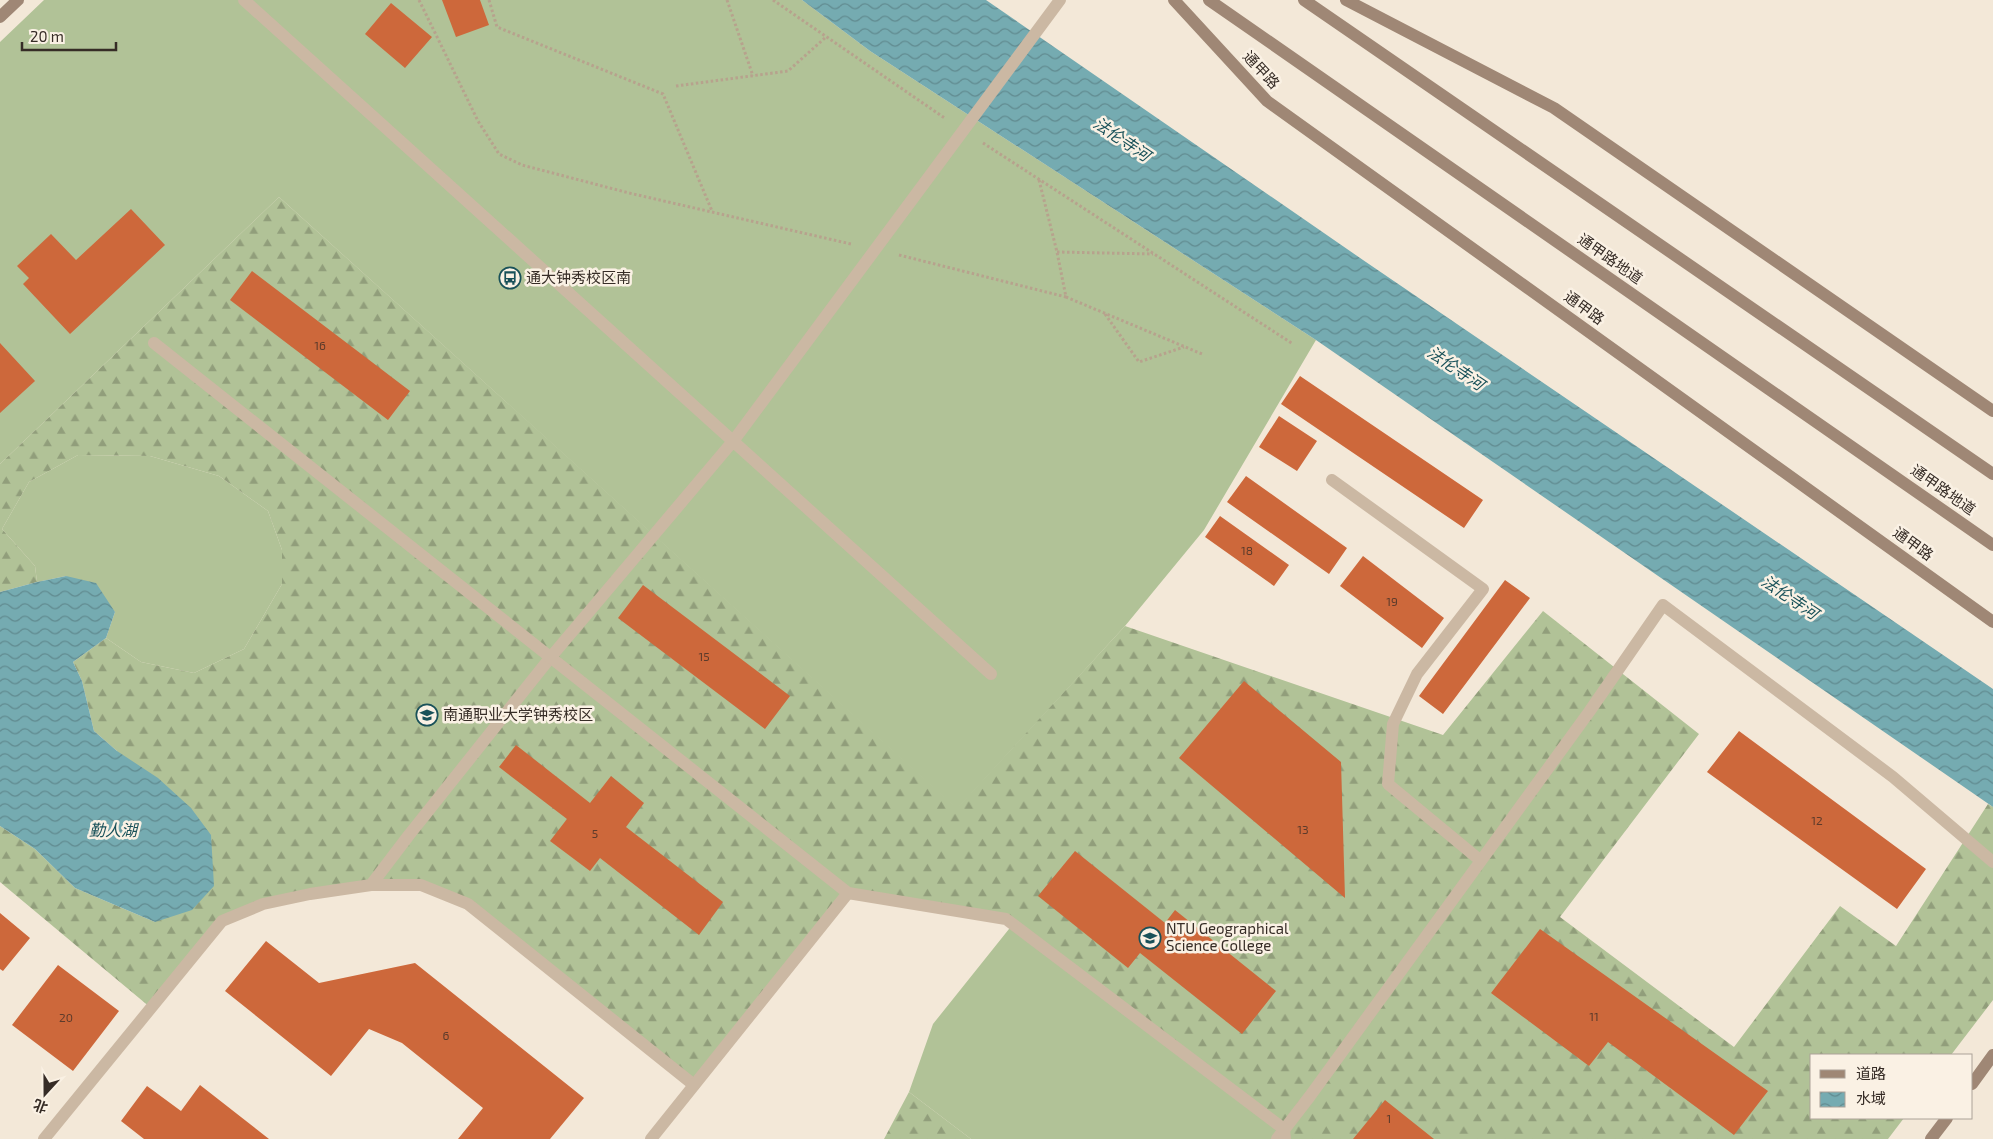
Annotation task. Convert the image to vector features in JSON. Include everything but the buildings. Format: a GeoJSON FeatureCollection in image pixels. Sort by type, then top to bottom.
{"type":"FeatureCollection","features":[{"type":"Feature","properties":{"kind":"main road"},"geometry":{"type":"LineString","coordinates":[[0,17],[18,0]]}},
{"type":"Feature","properties":{"kind":"main road","name":"通甲路"},"geometry":{"type":"LineString","coordinates":[[1174,0],[1268,101],[1993,622]]}},
{"type":"Feature","properties":{"kind":"main road","name":"通甲路地道"},"geometry":{"type":"LineString","coordinates":[[1209,0],[1993,545]]}},
{"type":"Feature","properties":{"kind":"main road"},"geometry":{"type":"LineString","coordinates":[[1304,0],[1993,474]]}},
{"type":"Feature","properties":{"kind":"main road"},"geometry":{"type":"LineString","coordinates":[[1346,0],[1554,108],[1993,411]]}},
{"type":"Feature","properties":{"kind":"main road"},"geometry":{"type":"LineString","coordinates":[[1973,1083],[1993,1055]]}},
{"type":"Feature","properties":{"kind":"main road"},"geometry":{"type":"LineString","coordinates":[[1931,1139],[1946,1119]]}},
{"type":"Feature","properties":{"kind":"street"},"geometry":{"type":"LineString","coordinates":[[244,0],[734,440],[991,674]]}},
{"type":"Feature","properties":{"kind":"street"},"geometry":{"type":"LineString","coordinates":[[371,885],[550,658],[734,440],[1060,0]]}},
{"type":"Feature","properties":{"kind":"street"},"geometry":{"type":"LineString","coordinates":[[154,343],[848,893],[1006,919],[1282,1136],[1590,712],[1663,605],[1893,777],[1993,862]]}},
{"type":"Feature","properties":{"kind":"street"},"geometry":{"type":"LineString","coordinates":[[1332,480],[1483,589],[1417,674],[1393,724],[1388,784],[1481,861]]}},
{"type":"Feature","properties":{"kind":"street"},"geometry":{"type":"LineString","coordinates":[[44,1139],[222,922],[263,904],[310,894],[371,885],[421,885],[468,904],[694,1085]]}},
{"type":"Feature","properties":{"kind":"street"},"geometry":{"type":"LineString","coordinates":[[650,1139],[848,893]]}},
{"type":"Feature","properties":{"kind":"path"},"geometry":{"type":"LineString","coordinates":[[419,0],[478,121],[498,154],[522,165],[630,193],[854,245]]}},
{"type":"Feature","properties":{"kind":"path"},"geometry":{"type":"LineString","coordinates":[[488,0],[497,27],[663,94],[712,212]]}},
{"type":"Feature","properties":{"kind":"path"},"geometry":{"type":"LineString","coordinates":[[727,0],[753,76]]}},
{"type":"Feature","properties":{"kind":"path"},"geometry":{"type":"LineString","coordinates":[[773,0],[951,122]]}},
{"type":"Feature","properties":{"kind":"path"},"geometry":{"type":"LineString","coordinates":[[676,86],[788,71],[826,36]]}},
{"type":"Feature","properties":{"kind":"path"},"geometry":{"type":"LineString","coordinates":[[975,137],[1293,344]]}},
{"type":"Feature","properties":{"kind":"path"},"geometry":{"type":"LineString","coordinates":[[1039,179],[1066,297]]}},
{"type":"Feature","properties":{"kind":"path"},"geometry":{"type":"LineString","coordinates":[[1057,252],[1154,254]]}},
{"type":"Feature","properties":{"kind":"path"},"geometry":{"type":"LineString","coordinates":[[892,254],[1066,297],[1202,354]]}},
{"type":"Feature","properties":{"kind":"path"},"geometry":{"type":"LineString","coordinates":[[1104,313],[1139,362],[1185,347]]}},
{"type":"Feature","properties":{"kind":"green space"},"geometry":{"type":"Polygon","coordinates":[[[44,0],[802,0],[870,51],[1316,340],[1204,530],[1125,626],[957,809],[279,197],[0,464],[0,42],[44,0]]]}},
{"type":"Feature","properties":{"kind":"green space"},"geometry":{"type":"Polygon","coordinates":[[[279,197],[957,808],[1125,626],[1443,735],[1543,611],[1699,734],[1560,917],[1734,1047],[1840,906],[1896,946],[1988,804],[1993,807],[1993,1000],[1952,1054],[1810,1054],[1810,1119],[1903,1119],[1888,1139],[1285,1139],[1284,1129],[1014,924],[848,893],[694,1085],[468,904],[421,885],[310,894],[222,921],[151,1008],[0,882],[0,826],[35,849],[75,888],[155,922],[117,751],[94,731],[82,681],[73,662],[106,638],[141,662],[194,673],[244,649],[282,584],[282,550],[268,511],[219,476],[150,456],[78,455],[29,482],[2,529],[35,566],[37,582],[0,592],[0,464],[279,197]]]}},
{"type":"Feature","properties":{"kind":"green space"},"geometry":{"type":"Polygon","coordinates":[[[78,455],[150,456],[219,476],[268,511],[282,550],[282,584],[244,649],[194,673],[141,662],[106,638],[115,612],[66,576],[37,582],[35,566],[2,529],[29,482],[78,455]]]}},
{"type":"Feature","properties":{"kind":"green space"},"geometry":{"type":"Polygon","coordinates":[[[1013,924],[1284,1129],[1285,1139],[971,1139],[909,1092],[933,1024],[1013,924]]]}},
{"type":"Feature","properties":{"kind":"green space"},"geometry":{"type":"Polygon","coordinates":[[[909,1092],[971,1139],[884,1139],[909,1092]]]}},
{"type":"Feature","properties":{"kind":"water","name":"法伦寺河"},"geometry":{"type":"Polygon","coordinates":[[[802,0],[986,0],[1363,260],[1993,689],[1993,807],[1316,340],[870,51],[802,0]]]}},
{"type":"Feature","properties":{"kind":"water","name":"勤人湖"},"geometry":{"type":"Polygon","coordinates":[[[66,576],[96,583],[115,612],[106,638],[73,662],[82,681],[94,731],[117,751],[158,778],[191,808],[211,835],[214,886],[192,910],[155,922],[75,888],[35,849],[0,826],[0,592],[66,576]]]}},
{"type":"Feature","properties":{"kind":"place","name":"通大钟秀校区南"},"geometry":{"type":"Point","coordinates":[510,278]}},
{"type":"Feature","properties":{"kind":"place","name":"南通职业大学钟秀校区"},"geometry":{"type":"Point","coordinates":[427,715]}},
{"type":"Feature","properties":{"kind":"place","name":"NTU Geographical Science College"},"geometry":{"type":"Point","coordinates":[1150,938]}}]}
